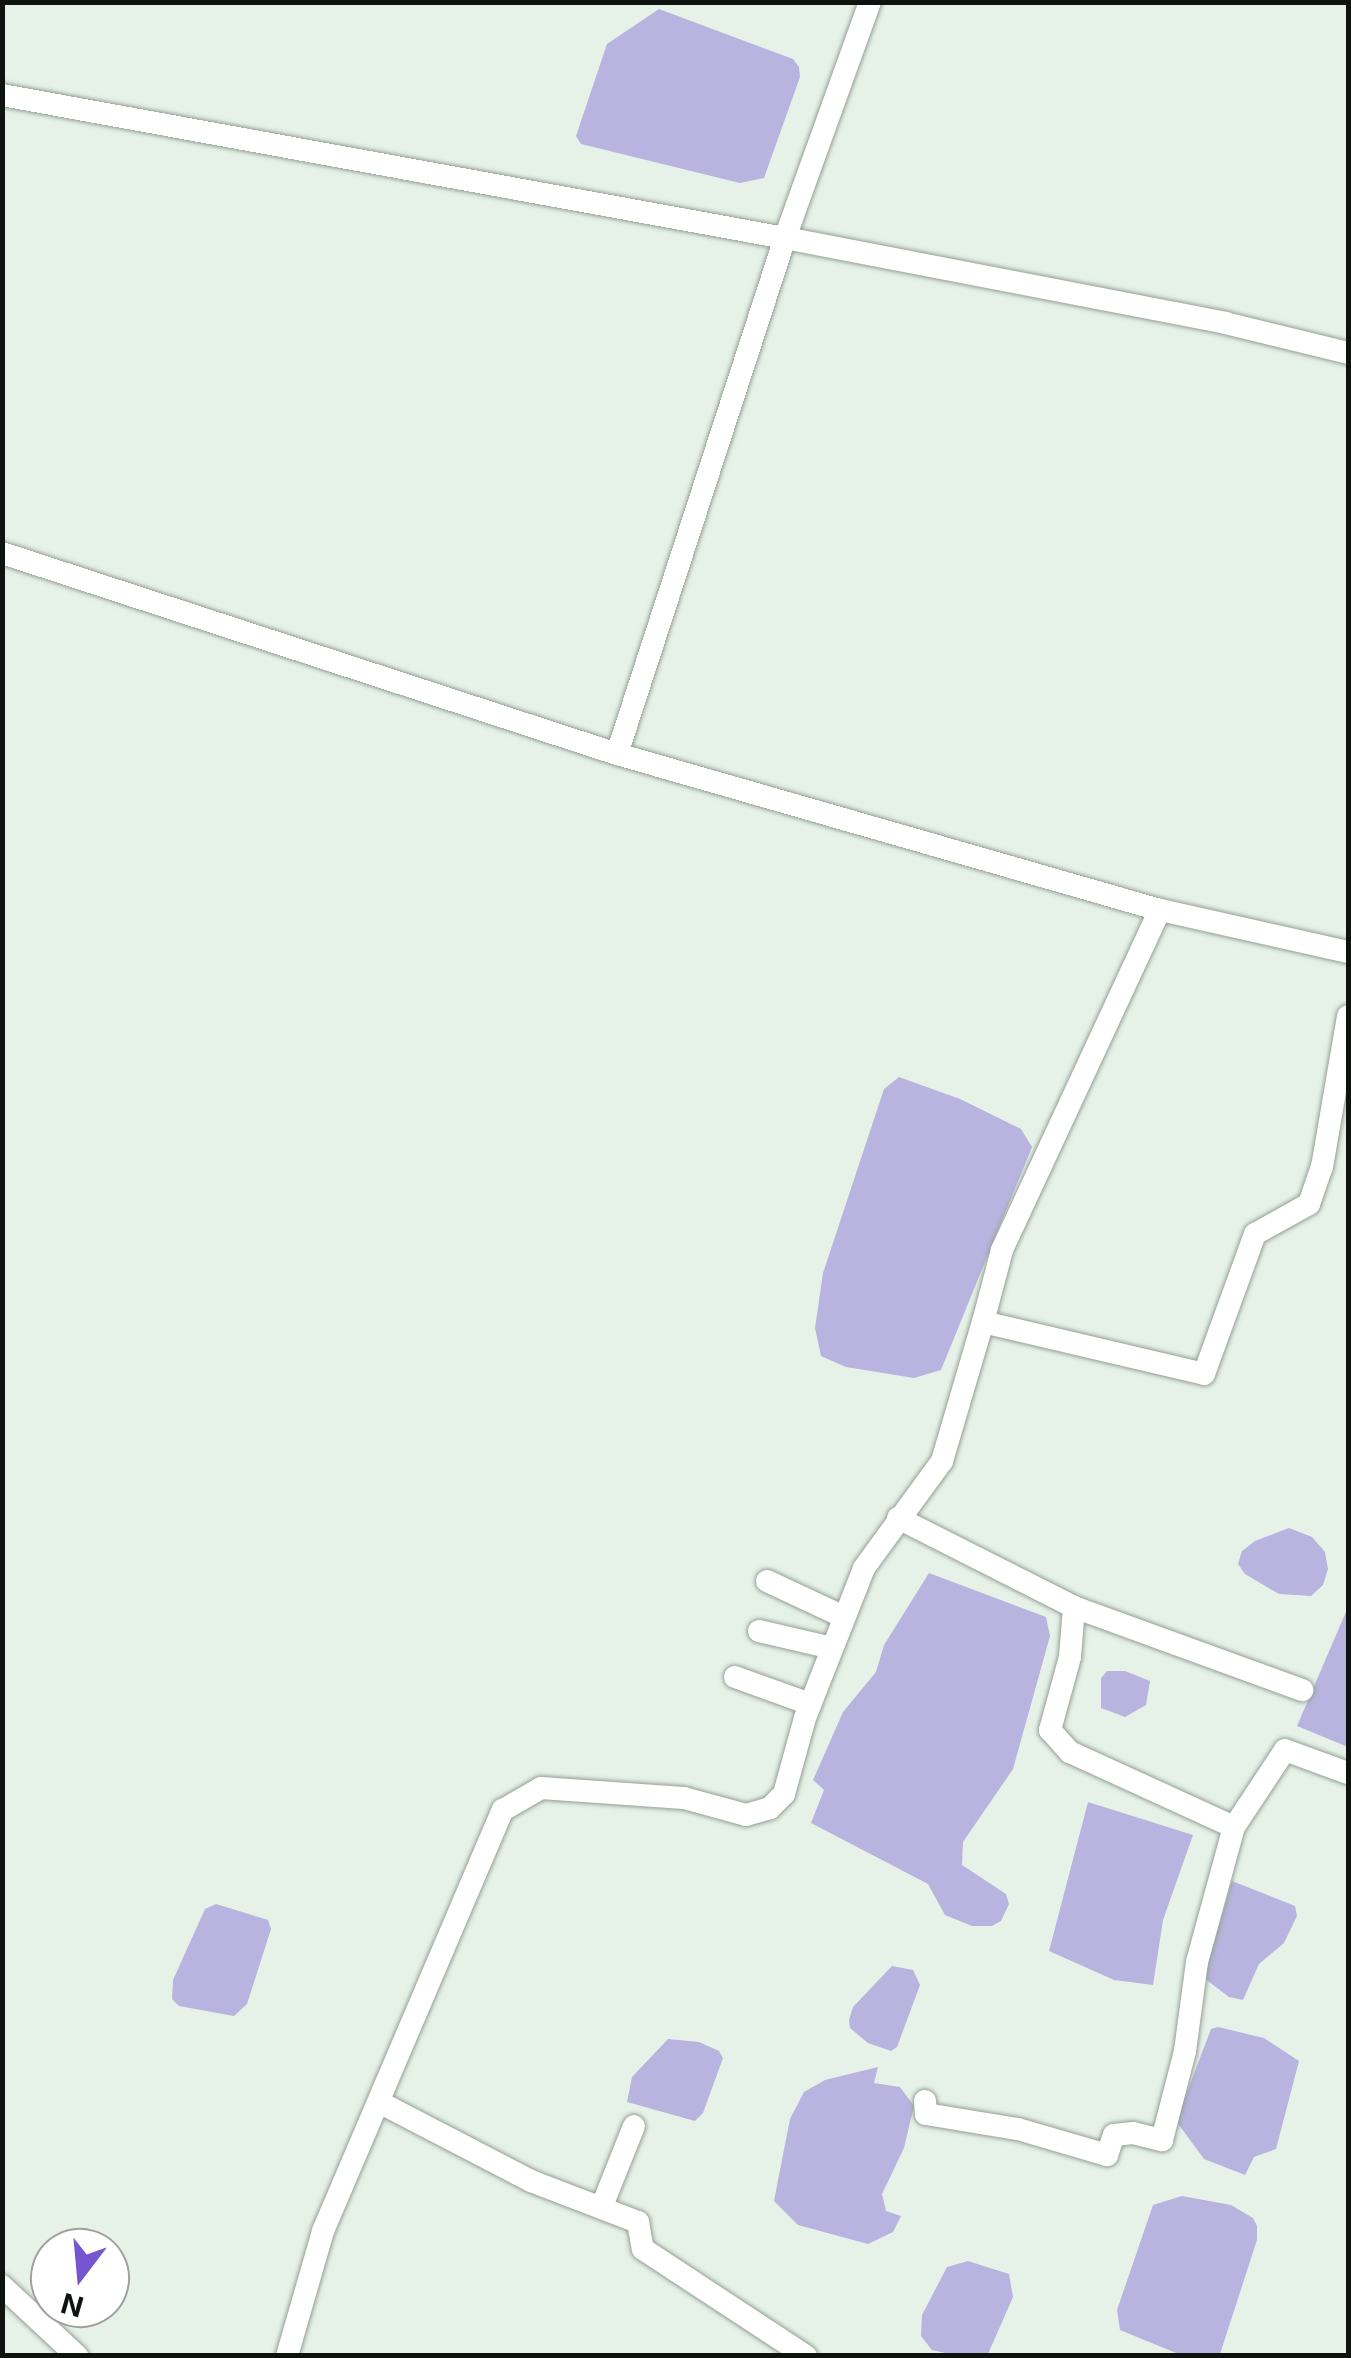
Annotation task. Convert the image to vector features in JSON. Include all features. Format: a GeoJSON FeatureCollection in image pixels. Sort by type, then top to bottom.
{"type":"FeatureCollection","features":[{"type":"Feature","properties":{"kind":"street"},"geometry":{"type":"LineString","coordinates":[[617,754],[786,238],[870,2]]}},
{"type":"Feature","properties":{"kind":"street"},"geometry":{"type":"LineString","coordinates":[[2,95],[786,238],[1224,323],[1348,353]]}},
{"type":"Feature","properties":{"kind":"street"},"geometry":{"type":"LineString","coordinates":[[2,553],[617,754],[1160,910],[1348,952]]}},
{"type":"Feature","properties":{"kind":"street"},"geometry":{"type":"LineString","coordinates":[[286,2356],[324,2230],[503,1810],[541,1788],[646,1793],[746,1816],[770,1808],[784,1794],[810,1704],[864,1568],[942,1461],[1002,1250],[1160,910]]}},
{"type":"Feature","properties":{"kind":"street"},"geometry":{"type":"LineString","coordinates":[[984,1322],[1204,1374],[1255,1234],[1309,1204],[1322,1167],[1348,1016]]}},
{"type":"Feature","properties":{"kind":"street"},"geometry":{"type":"LineString","coordinates":[[898,1518],[1074,1607],[1302,1690]]}},
{"type":"Feature","properties":{"kind":"street"},"geometry":{"type":"LineString","coordinates":[[766,1581],[844,1618]]}},
{"type":"Feature","properties":{"kind":"street"},"geometry":{"type":"LineString","coordinates":[[1074,1607],[1070,1657],[1050,1730],[1070,1752],[1234,1827]]}},
{"type":"Feature","properties":{"kind":"street"},"geometry":{"type":"LineString","coordinates":[[759,1632],[832,1648]]}},
{"type":"Feature","properties":{"kind":"street"},"geometry":{"type":"LineString","coordinates":[[735,1677],[810,1704]]}},
{"type":"Feature","properties":{"kind":"street"},"geometry":{"type":"LineString","coordinates":[[925,2100],[926,2114],[1018,2130],[1107,2155],[1114,2135],[1133,2133],[1162,2140],[1186,2051],[1197,1962],[1234,1827],[1285,1750],[1348,1773]]}},
{"type":"Feature","properties":{"kind":"street"},"geometry":{"type":"LineString","coordinates":[[381,2102],[530,2180],[638,2222],[643,2249],[806,2356]]}},
{"type":"Feature","properties":{"kind":"street"},"geometry":{"type":"LineString","coordinates":[[602,2206],[634,2126]]}},
{"type":"Feature","properties":{"kind":"street"},"geometry":{"type":"LineString","coordinates":[[2,2286],[77,2356]]}},
{"type":"Feature","properties":{"kind":"shaded area"},"geometry":{"type":"Polygon","coordinates":[[[659,9],[793,59],[799,67],[800,77],[764,178],[740,183],[581,144],[576,136],[607,44],[659,9]]]}},
{"type":"Feature","properties":{"kind":"shaded area"},"geometry":{"type":"Polygon","coordinates":[[[899,1077],[960,1099],[1021,1129],[1032,1147],[941,1370],[914,1378],[846,1367],[821,1356],[815,1328],[823,1273],[884,1089],[899,1077]]]}},
{"type":"Feature","properties":{"kind":"shaded area"},"geometry":{"type":"Polygon","coordinates":[[[1289,1528],[1312,1537],[1325,1552],[1328,1569],[1323,1585],[1311,1596],[1279,1594],[1245,1574],[1238,1564],[1242,1551],[1255,1541],[1289,1528]]]}},
{"type":"Feature","properties":{"kind":"shaded area"},"geometry":{"type":"Polygon","coordinates":[[[929,1573],[1046,1617],[1050,1636],[1013,1769],[963,1842],[962,1865],[1006,1894],[1009,1904],[1001,1921],[992,1926],[972,1926],[945,1915],[928,1884],[811,1823],[824,1790],[813,1780],[843,1712],[876,1672],[884,1645],[929,1573]]]}},
{"type":"Feature","properties":{"kind":"shaded area"},"geometry":{"type":"Polygon","coordinates":[[[1348,1607],[1348,1747],[1297,1726],[1348,1607]]]}},
{"type":"Feature","properties":{"kind":"shaded area"},"geometry":{"type":"Polygon","coordinates":[[[1107,1671],[1125,1671],[1150,1681],[1146,1705],[1125,1717],[1101,1708],[1101,1678],[1107,1671]]]}},
{"type":"Feature","properties":{"kind":"shaded area"},"geometry":{"type":"Polygon","coordinates":[[[1088,1802],[1193,1835],[1163,1920],[1153,1985],[1114,1980],[1049,1951],[1088,1802]]]}},
{"type":"Feature","properties":{"kind":"shaded area"},"geometry":{"type":"Polygon","coordinates":[[[1232,1881],[1295,1906],[1297,1916],[1284,1943],[1259,1964],[1243,2000],[1229,1997],[1204,1978],[1232,1881]]]}},
{"type":"Feature","properties":{"kind":"shaded area"},"geometry":{"type":"Polygon","coordinates":[[[216,1904],[268,1920],[271,1929],[247,2004],[234,2016],[179,2006],[172,1999],[173,1980],[205,1909],[216,1904]]]}},
{"type":"Feature","properties":{"kind":"shaded area"},"geometry":{"type":"Polygon","coordinates":[[[892,1966],[913,1970],[920,1985],[897,2047],[891,2051],[868,2043],[850,2028],[849,2020],[853,2007],[892,1966]]]}},
{"type":"Feature","properties":{"kind":"shaded area"},"geometry":{"type":"Polygon","coordinates":[[[1218,2027],[1264,2038],[1299,2061],[1276,2149],[1254,2157],[1245,2175],[1204,2159],[1176,2121],[1211,2029],[1218,2027]]]}},
{"type":"Feature","properties":{"kind":"shaded area"},"geometry":{"type":"Polygon","coordinates":[[[668,2039],[699,2042],[719,2051],[723,2058],[703,2113],[695,2121],[627,2102],[632,2077],[668,2039]]]}},
{"type":"Feature","properties":{"kind":"shaded area"},"geometry":{"type":"Polygon","coordinates":[[[878,2067],[874,2083],[900,2087],[914,2106],[904,2148],[882,2194],[886,2211],[901,2216],[893,2232],[868,2244],[798,2225],[774,2201],[790,2119],[804,2092],[825,2080],[878,2067]]]}},
{"type":"Feature","properties":{"kind":"shaded area"},"geometry":{"type":"Polygon","coordinates":[[[1182,2196],[1231,2205],[1253,2218],[1257,2226],[1257,2240],[1220,2354],[1181,2355],[1120,2330],[1117,2310],[1153,2205],[1182,2196]]]}},
{"type":"Feature","properties":{"kind":"shaded area"},"geometry":{"type":"Polygon","coordinates":[[[968,2261],[1009,2274],[1013,2297],[988,2354],[954,2355],[932,2350],[921,2336],[922,2315],[947,2267],[968,2261]]]}}]}
